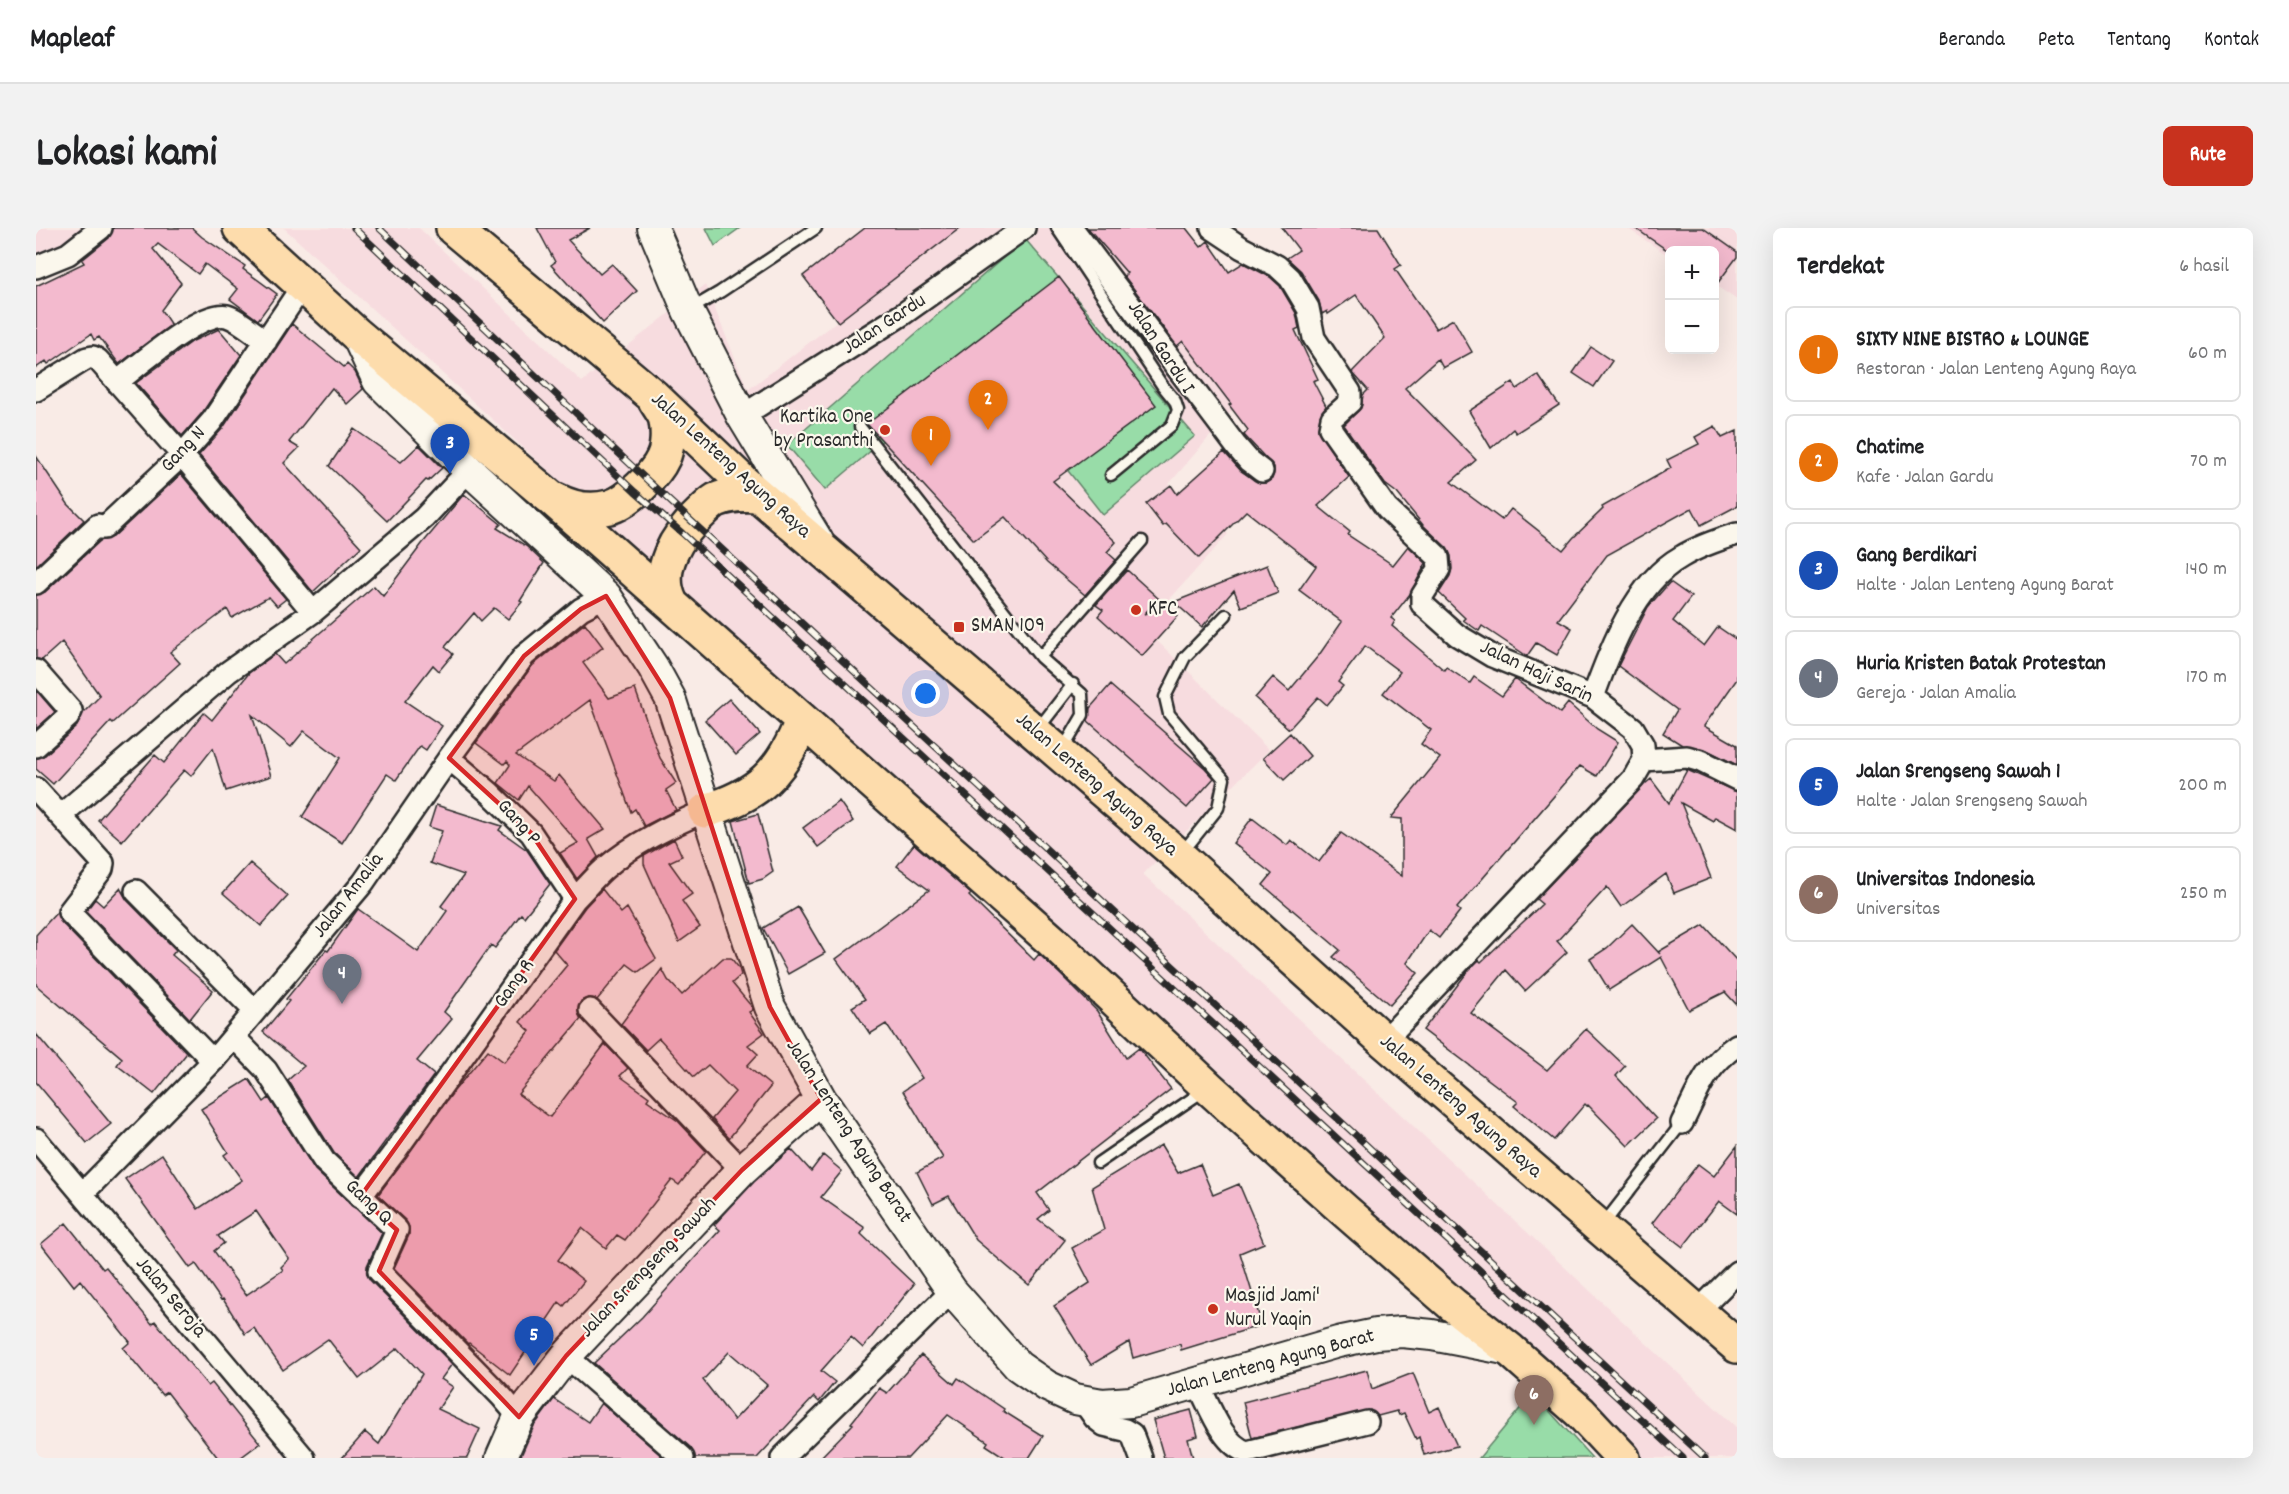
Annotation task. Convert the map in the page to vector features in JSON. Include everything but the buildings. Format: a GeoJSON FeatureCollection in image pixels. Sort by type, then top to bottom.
{"type":"FeatureCollection","features":[{"type":"Feature","properties":{"kind":"main road"},"geometry":{"type":"LineString","coordinates":[[240,228],[356,334],[550,497],[1052,941],[1209,1088],[1437,1290],[1580,1412],[1623,1458]]}},
{"type":"Feature","properties":{"kind":"main road","name":"Jalan Lenteng Agung Raya"},"geometry":{"type":"LineString","coordinates":[[453,228],[653,396],[758,495],[1179,856],[1384,1041],[1737,1346]]}},
{"type":"Feature","properties":{"kind":"main road"},"geometry":{"type":"LineString","coordinates":[[653,228],[688,310],[742,416],[823,549]]}},
{"type":"Feature","properties":{"kind":"main road","name":"Jalan Lenteng Agung Barat"},"geometry":{"type":"LineString","coordinates":[[356,334],[378,381],[469,470],[606,596],[653,667],[670,698],[770,1007],[821,1099],[952,1291],[1018,1366],[1047,1386],[1083,1401],[1102,1404],[1131,1402],[1338,1342],[1376,1334],[1402,1332],[1432,1335],[1510,1350]]}},
{"type":"Feature","properties":{"kind":"main road"},"geometry":{"type":"LineString","coordinates":[[550,497],[569,507],[590,510],[612,507],[635,492],[663,458],[667,440],[666,419],[653,396]]}},
{"type":"Feature","properties":{"kind":"main road"},"geometry":{"type":"LineString","coordinates":[[671,603],[666,594],[665,578],[669,556],[682,533],[714,501],[735,494],[758,495]]}},
{"type":"Feature","properties":{"kind":"main road"},"geometry":{"type":"LineString","coordinates":[[705,811],[732,803],[756,789],[776,770],[787,755],[802,721]]}},
{"type":"Feature","properties":{"kind":"main road","name":"Jalan Srengseng Sawah"},"geometry":{"type":"LineString","coordinates":[[501,1458],[519,1417],[566,1356],[742,1170],[821,1099]]}},
{"type":"Feature","properties":{"kind":"street"},"geometry":{"type":"LineString","coordinates":[[36,267],[68,254],[101,228]]}},
{"type":"Feature","properties":{"kind":"street","name":"Jalan Gardu"},"geometry":{"type":"LineString","coordinates":[[742,416],[903,314],[1024,228]]}},
{"type":"Feature","properties":{"kind":"street"},"geometry":{"type":"LineString","coordinates":[[1072,228],[1236,446],[1249,461],[1262,471]]}},
{"type":"Feature","properties":{"kind":"street","name":"Jalan Haji Sarin"},"geometry":{"type":"LineString","coordinates":[[1212,228],[1242,248],[1277,266],[1290,278],[1308,308],[1314,338],[1350,393],[1350,402],[1332,418],[1330,428],[1387,509],[1438,557],[1439,569],[1422,596],[1422,604],[1457,635],[1492,656],[1593,697],[1633,728],[1643,745],[1644,760]]}},
{"type":"Feature","properties":{"kind":"street","name":"Gang N"},"geometry":{"type":"LineString","coordinates":[[36,583],[98,525],[104,528],[182,455],[212,421],[303,285]]}},
{"type":"Feature","properties":{"kind":"street"},"geometry":{"type":"LineString","coordinates":[[117,382],[189,327],[220,316],[229,317],[266,341]]}},
{"type":"Feature","properties":{"kind":"street"},"geometry":{"type":"LineString","coordinates":[[36,390],[87,358],[93,357],[98,360],[182,455],[313,612]]}},
{"type":"Feature","properties":{"kind":"street"},"geometry":{"type":"LineString","coordinates":[[60,816],[228,672],[313,612],[424,518],[469,470]]}},
{"type":"Feature","properties":{"kind":"street"},"geometry":{"type":"LineString","coordinates":[[1593,697],[1614,642],[1641,596],[1660,573],[1679,558],[1698,548],[1737,534]]}},
{"type":"Feature","properties":{"kind":"street","name":"Jalan Amalia"},"geometry":{"type":"LineString","coordinates":[[83,1193],[213,1061],[363,883],[448,758],[524,656],[581,609],[606,596]]}},
{"type":"Feature","properties":{"kind":"street"},"geometry":{"type":"LineString","coordinates":[[36,671],[71,711],[68,717],[36,746]]}},
{"type":"Feature","properties":{"kind":"street"},"geometry":{"type":"LineString","coordinates":[[1384,1041],[1633,779],[1644,760],[1687,757],[1701,761],[1737,779]]}},
{"type":"Feature","properties":{"kind":"street","name":"Gang P"},"geometry":{"type":"LineString","coordinates":[[448,758],[490,793],[531,833],[575,899]]}},
{"type":"Feature","properties":{"kind":"street"},"geometry":{"type":"LineString","coordinates":[[36,789],[103,863],[102,869],[69,912],[213,1061]]}},
{"type":"Feature","properties":{"kind":"street","name":"Gang R"},"geometry":{"type":"LineString","coordinates":[[360,1197],[397,1149],[575,899],[604,869],[626,852],[655,834],[705,811]]}},
{"type":"Feature","properties":{"kind":"street"},"geometry":{"type":"LineString","coordinates":[[136,891],[255,1011]]}},
{"type":"Feature","properties":{"kind":"street"},"geometry":{"type":"LineString","coordinates":[[590,1010],[742,1170]]}},
{"type":"Feature","properties":{"kind":"street","name":"Gang Q"},"geometry":{"type":"LineString","coordinates":[[234,1037],[266,1070],[324,1161],[397,1230],[379,1271],[519,1417]]}},
{"type":"Feature","properties":{"kind":"street"},"geometry":{"type":"LineString","coordinates":[[1682,1123],[1704,1076],[1720,1057],[1737,1045]]}},
{"type":"Feature","properties":{"kind":"street","name":"Jalan Seroja"},"geometry":{"type":"LineString","coordinates":[[36,1139],[304,1458]]}},
{"type":"Feature","properties":{"kind":"street"},"geometry":{"type":"LineString","coordinates":[[1697,1312],[1737,1272]]}},
{"type":"Feature","properties":{"kind":"street"},"geometry":{"type":"LineString","coordinates":[[782,1458],[952,1291]]}},
{"type":"Feature","properties":{"kind":"street"},"geometry":{"type":"LineString","coordinates":[[566,1356],[682,1458]]}},
{"type":"Feature","properties":{"kind":"street"},"geometry":{"type":"LineString","coordinates":[[1197,1382],[1228,1440],[1238,1449],[1247,1452],[1367,1422]]}},
{"type":"Feature","properties":{"kind":"street"},"geometry":{"type":"LineString","coordinates":[[1083,1401],[1095,1418],[1104,1425],[1132,1434],[1141,1458]]}},
{"type":"Feature","properties":{"kind":"lane"},"geometry":{"type":"LineString","coordinates":[[688,310],[720,292],[816,228]]}},
{"type":"Feature","properties":{"kind":"lane","name":"Jalan Gardu I"},"geometry":{"type":"LineString","coordinates":[[1057,228],[1175,401],[1178,410],[1172,425],[1111,475]]}},
{"type":"Feature","properties":{"kind":"lane"},"geometry":{"type":"LineString","coordinates":[[860,427],[1040,657],[1082,694],[1083,715],[1060,755]]}},
{"type":"Feature","properties":{"kind":"lane"},"geometry":{"type":"LineString","coordinates":[[1040,657],[1142,541]]}},
{"type":"Feature","properties":{"kind":"lane"},"geometry":{"type":"LineString","coordinates":[[1179,856],[1218,808],[1224,779],[1169,714],[1166,697],[1185,657],[1226,615]]}},
{"type":"Feature","properties":{"kind":"lane"},"geometry":{"type":"LineString","coordinates":[[1034,733],[1073,684]]}},
{"type":"Feature","properties":{"kind":"lane"},"geometry":{"type":"LineString","coordinates":[[1098,1163],[1209,1088]]}},
{"type":"Feature","properties":{"kind":"lane"},"geometry":{"type":"LineString","coordinates":[[1600,1229],[1682,1123]]}},
{"type":"Feature","properties":{"kind":"highlighted area"},"geometry":{"type":"Polygon","coordinates":[[[606,596],[670,698],[770,1007],[821,1099],[742,1170],[566,1356],[519,1417],[379,1271],[397,1230],[360,1197],[575,899],[531,833],[449,758],[524,656],[581,609],[606,596]]]}},
{"type":"Feature","properties":{"kind":"shaded area"},"geometry":{"type":"Polygon","coordinates":[[[36,228],[91,228],[80,237],[36,261],[36,228]]]}},
{"type":"Feature","properties":{"kind":"shaded area"},"geometry":{"type":"Polygon","coordinates":[[[284,228],[419,228],[582,382],[705,285],[748,390],[957,228],[1129,228],[1252,387],[1169,484],[1228,534],[1144,628],[1269,750],[1143,874],[1737,1428],[1737,1458],[1635,1458],[1586,1404],[986,860],[665,578],[284,228]]]}},
{"type":"Feature","properties":{"kind":"shaded area"},"geometry":{"type":"Polygon","coordinates":[[[1627,228],[1737,228],[1737,300],[1719,288],[1719,246],[1665,246],[1665,253],[1627,228]]]}},
{"type":"Feature","properties":{"kind":"green space"},"geometry":{"type":"Polygon","coordinates":[[[706,228],[740,228],[715,246],[706,228]]]}},
{"type":"Feature","properties":{"kind":"green space"},"geometry":{"type":"Polygon","coordinates":[[[1025,239],[1195,436],[1103,515],[1061,462],[887,437],[825,490],[787,445],[1025,239]]]}},
{"type":"Feature","properties":{"kind":"green space"},"geometry":{"type":"Polygon","coordinates":[[[1533,1393],[1592,1458],[1479,1458],[1533,1393]]]}},
{"type":"Feature","properties":{"kind":"railway"},"geometry":{"type":"LineString","coordinates":[[354,228],[635,492],[1683,1458]]}},
{"type":"Feature","properties":{"kind":"railway"},"geometry":{"type":"LineString","coordinates":[[379,228],[647,480],[1705,1458]]}},
{"type":"Feature","properties":{"kind":"place","name":"Kartika One by Prasanthi"},"geometry":{"type":"Point","coordinates":[885,430]}},
{"type":"Feature","properties":{"kind":"place","name":"Chatime"},"geometry":{"type":"Point","coordinates":[988,430]}},
{"type":"Feature","properties":{"kind":"place","name":"SIXTY NINE BISTRO & LOUNGE"},"geometry":{"type":"Point","coordinates":[931,466]}},
{"type":"Feature","properties":{"kind":"place","name":"Gang Berdikari"},"geometry":{"type":"Point","coordinates":[450,474]}},
{"type":"Feature","properties":{"kind":"place","name":"KFC"},"geometry":{"type":"Point","coordinates":[1136,610]}},
{"type":"Feature","properties":{"kind":"place","name":"SMAN 109"},"geometry":{"type":"Point","coordinates":[959,627]}},
{"type":"Feature","properties":{"kind":"place","name":"Huria Kristen Batak Protestan"},"geometry":{"type":"Point","coordinates":[342,1004]}},
{"type":"Feature","properties":{"kind":"place","name":"Masjid Jami' Nurul Yaqin"},"geometry":{"type":"Point","coordinates":[1213,1309]}},
{"type":"Feature","properties":{"kind":"place","name":"Jalan Srengseng Sawah 1"},"geometry":{"type":"Point","coordinates":[534,1366]}},
{"type":"Feature","properties":{"kind":"place","name":"Universitas Indonesia"},"geometry":{"type":"Point","coordinates":[1534,1425]}}]}
